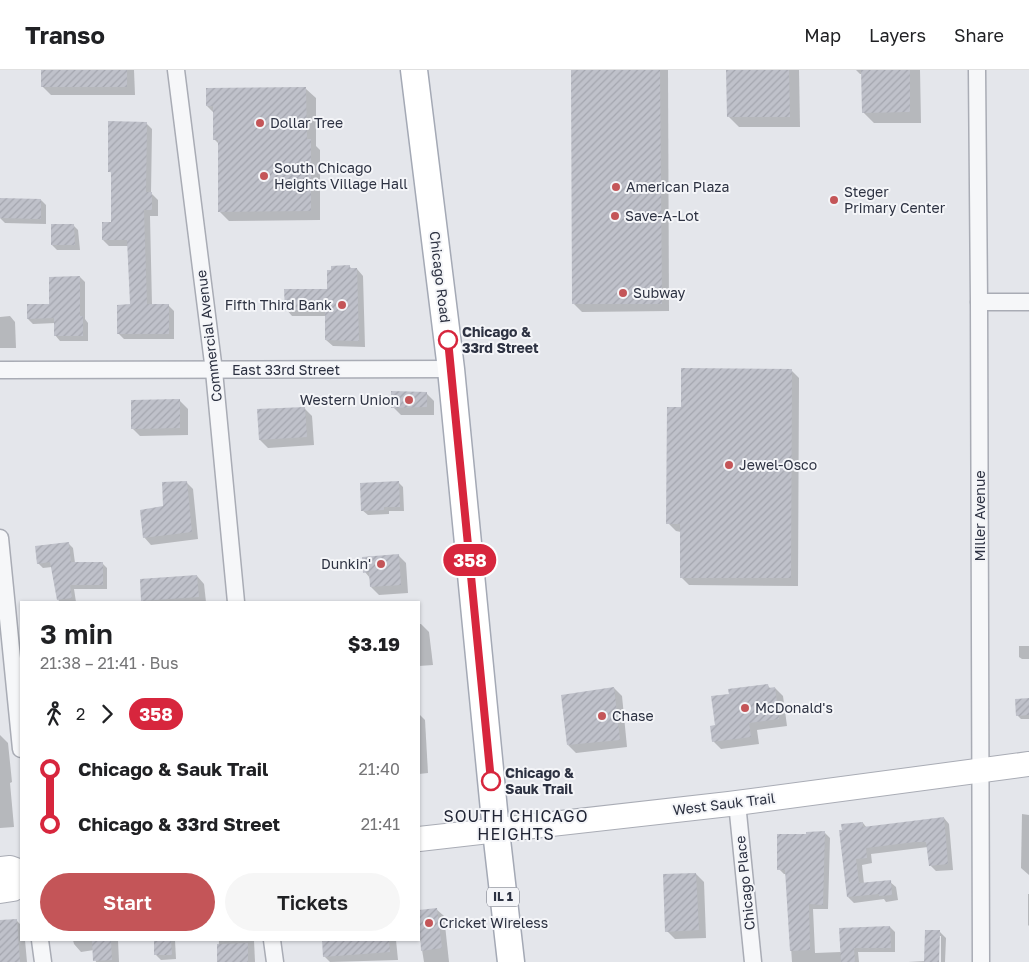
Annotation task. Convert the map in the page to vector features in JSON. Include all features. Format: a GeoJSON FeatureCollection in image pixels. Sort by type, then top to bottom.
{"type":"FeatureCollection","features":[{"type":"Feature","properties":{"kind":"main road","name":"Chicago Road"},"geometry":{"type":"LineString","coordinates":[[414,70],[451,369],[496,831],[511,962]]}},
{"type":"Feature","properties":{"kind":"main road","name":"West Sauk Trail"},"geometry":{"type":"LineString","coordinates":[[420,838],[737,803],[1029,764]]}},
{"type":"Feature","properties":{"kind":"main road"},"geometry":{"type":"LineString","coordinates":[[0,868],[10,868],[20,872]]}},
{"type":"Feature","properties":{"kind":"main road"},"geometry":{"type":"LineString","coordinates":[[0,891],[13,889],[20,885]]}},
{"type":"Feature","properties":{"kind":"street","name":"Commercial Avenue"},"geometry":{"type":"LineString","coordinates":[[176,70],[214,371],[236,601]]}},
{"type":"Feature","properties":{"kind":"street","name":"Miller Avenue"},"geometry":{"type":"LineString","coordinates":[[977,70],[981,962]]}},
{"type":"Feature","properties":{"kind":"street"},"geometry":{"type":"LineString","coordinates":[[979,302],[1029,302]]}},
{"type":"Feature","properties":{"kind":"street","name":"East 33rd Street"},"geometry":{"type":"LineString","coordinates":[[0,370],[451,369]]}},
{"type":"Feature","properties":{"kind":"street"},"geometry":{"type":"LineString","coordinates":[[0,538],[20,739]]}},
{"type":"Feature","properties":{"kind":"street","name":"Chicago Place"},"geometry":{"type":"LineString","coordinates":[[737,803],[753,962]]}},
{"type":"Feature","properties":{"kind":"street"},"geometry":{"type":"LineString","coordinates":[[40,941],[43,962]]}},
{"type":"Feature","properties":{"kind":"street"},"geometry":{"type":"LineString","coordinates":[[272,941],[275,962]]}},
{"type":"Feature","properties":{"kind":"building"},"geometry":{"type":"Polygon","coordinates":[[[41,70],[127,70],[127,87],[41,87],[41,70]]]}},
{"type":"Feature","properties":{"kind":"building","name":"American Plaza"},"geometry":{"type":"Polygon","coordinates":[[[571,70],[660,70],[662,304],[572,304],[571,70]]]}},
{"type":"Feature","properties":{"kind":"building"},"geometry":{"type":"Polygon","coordinates":[[[726,70],[789,70],[790,117],[727,117],[726,70]]]}},
{"type":"Feature","properties":{"kind":"building"},"geometry":{"type":"Polygon","coordinates":[[[861,70],[910,70],[910,112],[862,113],[861,70]]]}},
{"type":"Feature","properties":{"kind":"building"},"geometry":{"type":"Polygon","coordinates":[[[306,87],[307,139],[311,139],[311,211],[218,212],[218,140],[213,140],[213,106],[206,106],[206,88],[306,87]]]}},
{"type":"Feature","properties":{"kind":"building"},"geometry":{"type":"Polygon","coordinates":[[[108,121],[147,122],[146,192],[152,192],[152,210],[144,210],[147,304],[169,304],[169,334],[117,334],[117,305],[130,304],[127,240],[102,240],[102,222],[111,222],[111,172],[108,172],[108,121]]]}},
{"type":"Feature","properties":{"kind":"building"},"geometry":{"type":"Polygon","coordinates":[[[0,198],[41,199],[41,219],[0,218],[0,198]]]}},
{"type":"Feature","properties":{"kind":"building"},"geometry":{"type":"Polygon","coordinates":[[[51,224],[74,224],[75,245],[51,245],[51,224]]]}},
{"type":"Feature","properties":{"kind":"building","name":"Fifth Third Bank"},"geometry":{"type":"Polygon","coordinates":[[[350,265],[350,268],[357,268],[359,341],[325,340],[325,310],[285,310],[284,289],[327,289],[327,270],[331,270],[331,266],[350,265]]]}},
{"type":"Feature","properties":{"kind":"building"},"geometry":{"type":"Polygon","coordinates":[[[80,276],[80,316],[83,316],[83,336],[54,336],[54,318],[27,319],[27,304],[49,304],[49,277],[80,276]]]}},
{"type":"Feature","properties":{"kind":"building","name":"Jewel-Osco"},"geometry":{"type":"Polygon","coordinates":[[[681,368],[792,369],[791,578],[680,578],[680,524],[666,524],[667,407],[681,407],[681,368]]]}},
{"type":"Feature","properties":{"kind":"building","name":"Western Union"},"geometry":{"type":"Polygon","coordinates":[[[391,391],[427,392],[427,407],[391,408],[391,391]]]}},
{"type":"Feature","properties":{"kind":"building"},"geometry":{"type":"Polygon","coordinates":[[[180,399],[180,428],[131,429],[131,400],[180,399]]]}},
{"type":"Feature","properties":{"kind":"building"},"geometry":{"type":"Polygon","coordinates":[[[305,407],[307,437],[259,440],[257,409],[305,407]]]}},
{"type":"Feature","properties":{"kind":"building"},"geometry":{"type":"Polygon","coordinates":[[[187,481],[192,532],[143,538],[140,510],[163,506],[162,482],[187,481]]]}},
{"type":"Feature","properties":{"kind":"building"},"geometry":{"type":"Polygon","coordinates":[[[399,481],[400,507],[384,507],[384,510],[361,511],[360,483],[399,481]]]}},
{"type":"Feature","properties":{"kind":"building"},"geometry":{"type":"Polygon","coordinates":[[[69,542],[71,562],[103,562],[103,585],[70,585],[72,598],[57,600],[50,562],[37,564],[35,546],[69,542]]]}},
{"type":"Feature","properties":{"kind":"building","name":"Dunkin'"},"geometry":{"type":"Polygon","coordinates":[[[399,554],[401,585],[370,587],[369,572],[363,573],[362,557],[399,554]]]}},
{"type":"Feature","properties":{"kind":"building"},"geometry":{"type":"Polygon","coordinates":[[[197,575],[199,597],[141,601],[140,579],[197,575]]]}},
{"type":"Feature","properties":{"kind":"building","name":"McDonald's"},"geometry":{"type":"Polygon","coordinates":[[[768,684],[769,688],[775,687],[779,719],[749,723],[751,737],[712,742],[710,726],[715,725],[711,696],[729,694],[728,689],[768,684]]]}},
{"type":"Feature","properties":{"kind":"building"},"geometry":{"type":"Polygon","coordinates":[[[614,687],[620,740],[567,745],[561,695],[614,687]]]}},
{"type":"Feature","properties":{"kind":"building"},"geometry":{"type":"Polygon","coordinates":[[[1029,698],[1029,715],[1016,716],[1015,699],[1029,698]]]}},
{"type":"Feature","properties":{"kind":"building"},"geometry":{"type":"Polygon","coordinates":[[[944,817],[948,864],[929,866],[926,842],[866,848],[867,858],[856,859],[859,883],[891,880],[892,895],[879,896],[879,894],[847,897],[839,830],[842,830],[841,824],[863,822],[863,827],[944,817]]]}},
{"type":"Feature","properties":{"kind":"building"},"geometry":{"type":"Polygon","coordinates":[[[825,831],[823,905],[809,904],[810,950],[790,951],[785,870],[777,870],[777,834],[806,834],[806,832],[825,831]]]}},
{"type":"Feature","properties":{"kind":"building"},"geometry":{"type":"Polygon","coordinates":[[[696,873],[699,930],[665,932],[663,874],[696,873]]]}},
{"type":"Feature","properties":{"kind":"building","name":"Cricket Wireless"},"geometry":{"type":"Polygon","coordinates":[[[437,908],[442,948],[421,951],[420,910],[437,908]]]}},
{"type":"Feature","properties":{"kind":"building"},"geometry":{"type":"Polygon","coordinates":[[[17,919],[20,962],[0,962],[0,920],[17,919]]]}},
{"type":"Feature","properties":{"kind":"building"},"geometry":{"type":"Polygon","coordinates":[[[890,926],[891,948],[854,948],[855,962],[841,962],[839,928],[890,926]]]}},
{"type":"Feature","properties":{"kind":"building"},"geometry":{"type":"Polygon","coordinates":[[[925,930],[940,930],[939,962],[924,962],[925,930]]]}},
{"type":"Feature","properties":{"kind":"building"},"geometry":{"type":"Polygon","coordinates":[[[92,941],[111,941],[112,960],[93,961],[92,941]]]}},
{"type":"Feature","properties":{"kind":"building"},"geometry":{"type":"Polygon","coordinates":[[[154,941],[171,941],[172,955],[154,955],[154,941]]]}},
{"type":"Feature","properties":{"kind":"building"},"geometry":{"type":"Polygon","coordinates":[[[322,941],[389,941],[390,952],[323,957],[322,941]]]}},
{"type":"Feature","properties":{"kind":"building"},"geometry":{"type":"Polygon","coordinates":[[[248,943],[248,962],[217,962],[217,944],[248,943]]]}},
{"type":"Feature","properties":{"kind":"bus line","name":"358"},"geometry":{"type":"LineString","coordinates":[[448,340],[491,781]]}},
{"type":"Feature","properties":{"kind":"place","name":"Dollar Tree"},"geometry":{"type":"Point","coordinates":[260,123]}},
{"type":"Feature","properties":{"kind":"place","name":"South Chicago Heights Village Hall"},"geometry":{"type":"Point","coordinates":[264,176]}},
{"type":"Feature","properties":{"kind":"place","name":"American Plaza"},"geometry":{"type":"Point","coordinates":[616,187]}},
{"type":"Feature","properties":{"kind":"place","name":"Steger Primary Center"},"geometry":{"type":"Point","coordinates":[834,200]}},
{"type":"Feature","properties":{"kind":"place","name":"Save-A-Lot"},"geometry":{"type":"Point","coordinates":[615,216]}},
{"type":"Feature","properties":{"kind":"place","name":"Subway"},"geometry":{"type":"Point","coordinates":[623,293]}},
{"type":"Feature","properties":{"kind":"place","name":"Fifth Third Bank"},"geometry":{"type":"Point","coordinates":[342,305]}},
{"type":"Feature","properties":{"kind":"place","name":"Chicago & 33rd Street"},"geometry":{"type":"Point","coordinates":[448,340]}},
{"type":"Feature","properties":{"kind":"place","name":"Western Union"},"geometry":{"type":"Point","coordinates":[409,400]}},
{"type":"Feature","properties":{"kind":"place","name":"Jewel-Osco"},"geometry":{"type":"Point","coordinates":[729,465]}},
{"type":"Feature","properties":{"kind":"place","name":"Dunkin'"},"geometry":{"type":"Point","coordinates":[381,564]}},
{"type":"Feature","properties":{"kind":"place","name":"McDonald's"},"geometry":{"type":"Point","coordinates":[745,708]}},
{"type":"Feature","properties":{"kind":"place","name":"Chase"},"geometry":{"type":"Point","coordinates":[602,716]}},
{"type":"Feature","properties":{"kind":"place","name":"Chicago & Sauk Trail"},"geometry":{"type":"Point","coordinates":[491,781]}},
{"type":"Feature","properties":{"kind":"place","name":"Cricket Wireless"},"geometry":{"type":"Point","coordinates":[429,923]}},
{"type":"Feature","properties":{"kind":"district","name":"SOUTH CHICAGO HEIGHTS"},"geometry":{"type":"Point","coordinates":[516,825]}}]}
